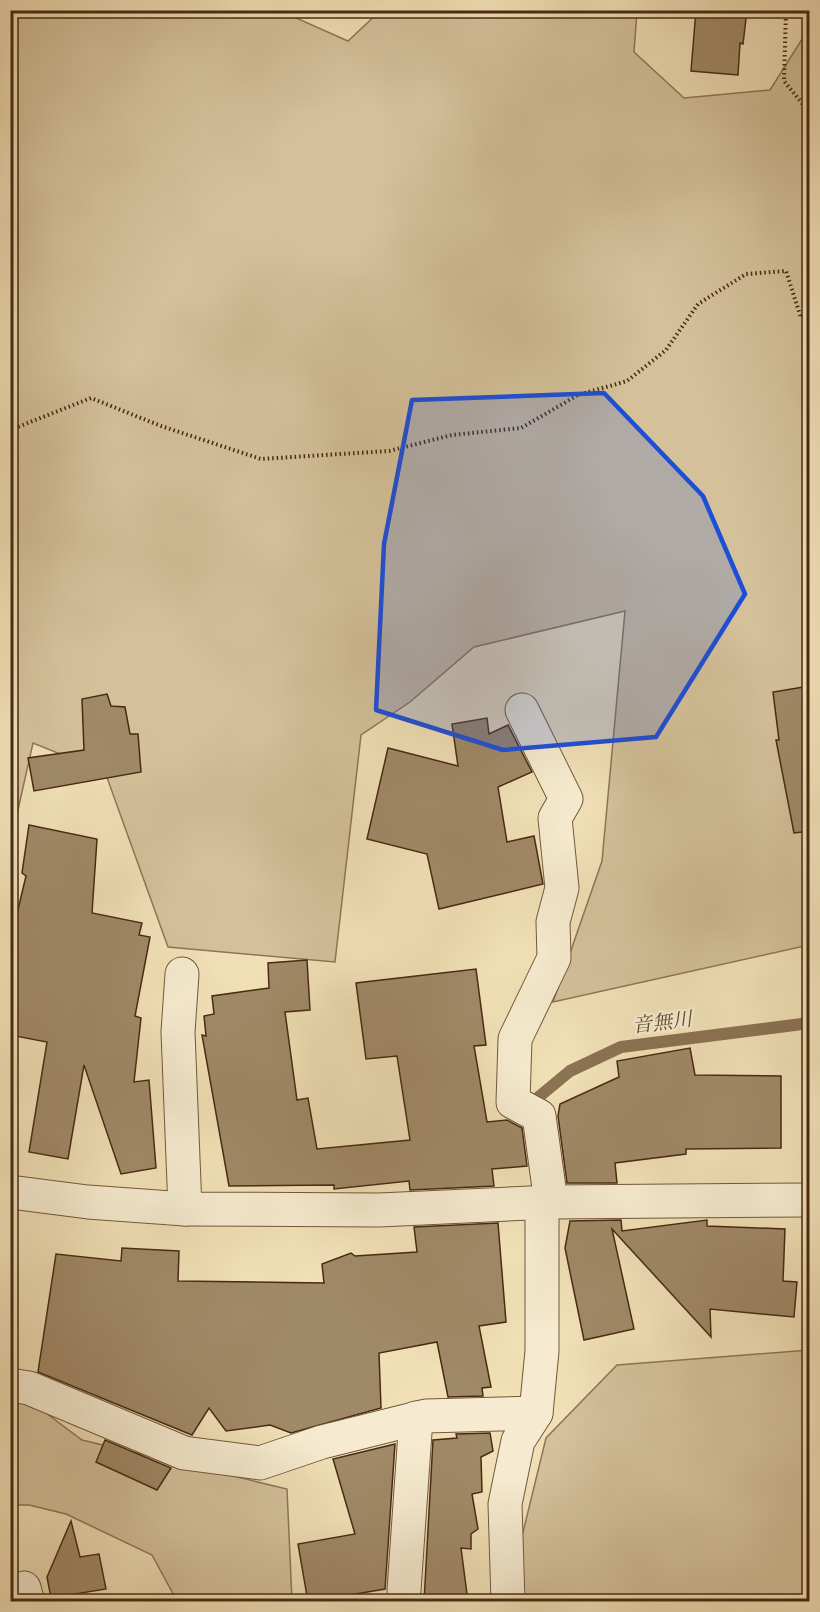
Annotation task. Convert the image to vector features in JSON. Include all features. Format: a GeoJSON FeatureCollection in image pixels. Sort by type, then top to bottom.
{"type":"FeatureCollection","features":[{"type":"Feature","properties":{"kind":"street"},"geometry":{"type":"LineString","coordinates":[[508,1602],[505,1504],[518,1441],[536,1413],[542,1351],[547,1202],[539,1116],[513,1102],[515,1039],[554,958],[553,922],[562,888],[555,818],[566,799],[522,710]]}},
{"type":"Feature","properties":{"kind":"street"},"geometry":{"type":"LineString","coordinates":[[182,974],[178,1032],[185,1209]]}},
{"type":"Feature","properties":{"kind":"street"},"geometry":{"type":"LineString","coordinates":[[10,1192],[87,1202],[185,1209],[379,1210],[547,1202],[810,1200]]}},
{"type":"Feature","properties":{"kind":"street"},"geometry":{"type":"LineString","coordinates":[[10,1385],[28,1388],[184,1453],[260,1463],[322,1442],[416,1418],[536,1413]]}},
{"type":"Feature","properties":{"kind":"street"},"geometry":{"type":"LineString","coordinates":[[404,1590],[416,1418]]}},
{"type":"Feature","properties":{"kind":"path"},"geometry":{"type":"LineString","coordinates":[[786,10],[784,81],[810,113]]}},
{"type":"Feature","properties":{"kind":"path"},"geometry":{"type":"LineString","coordinates":[[10,430],[91,398],[161,426],[261,459],[389,451],[452,435],[521,428],[578,395],[627,381],[666,350],[698,303],[746,273],[786,271],[801,318],[810,311]]}},
{"type":"Feature","properties":{"kind":"highlighted area"},"geometry":{"type":"Polygon","coordinates":[[[604,393],[703,496],[745,594],[656,737],[503,750],[376,710],[384,544],[412,400],[604,393]]]}},
{"type":"Feature","properties":{"kind":"shaded area"},"geometry":{"type":"Polygon","coordinates":[[[11,11],[291,11],[296,18],[348,41],[380,11],[637,11],[634,52],[684,98],[770,90],[809,28],[809,945],[553,1002],[602,861],[625,611],[474,647],[410,702],[361,735],[335,962],[168,947],[105,772],[33,743],[11,841],[11,11]]]}},
{"type":"Feature","properties":{"kind":"shaded area"},"geometry":{"type":"Polygon","coordinates":[[[809,1350],[809,1601],[506,1602],[546,1438],[617,1365],[809,1350]]]}},
{"type":"Feature","properties":{"kind":"shaded area"},"geometry":{"type":"Polygon","coordinates":[[[10,1386],[82,1440],[287,1489],[292,1601],[177,1601],[152,1555],[66,1514],[29,1505],[11,1505],[10,1386]]]}},
{"type":"Feature","properties":{"kind":"building"},"geometry":{"type":"Polygon","coordinates":[[[696,10],[747,10],[743,44],[740,43],[738,75],[691,71],[696,10]]]}},
{"type":"Feature","properties":{"kind":"building"},"geometry":{"type":"Polygon","coordinates":[[[810,686],[810,831],[794,833],[776,740],[779,740],[773,692],[810,686]]]}},
{"type":"Feature","properties":{"kind":"building"},"geometry":{"type":"Polygon","coordinates":[[[107,694],[111,706],[125,707],[130,734],[138,734],[141,772],[34,791],[28,758],[84,750],[82,699],[107,694]]]}},
{"type":"Feature","properties":{"kind":"building"},"geometry":{"type":"Polygon","coordinates":[[[487,718],[489,734],[508,725],[532,772],[498,787],[507,842],[534,836],[543,884],[439,909],[427,854],[367,839],[388,748],[458,766],[452,724],[487,718]]]}},
{"type":"Feature","properties":{"kind":"building"},"geometry":{"type":"Polygon","coordinates":[[[29,825],[97,839],[92,913],[142,923],[139,935],[150,937],[135,1016],[141,1018],[134,1082],[149,1080],[156,1168],[121,1174],[84,1065],[68,1159],[29,1152],[47,1042],[10,1035],[10,919],[16,918],[26,876],[22,873],[29,825]]]}},
{"type":"Feature","properties":{"kind":"building"},"geometry":{"type":"Polygon","coordinates":[[[307,960],[310,1010],[285,1012],[297,1100],[308,1098],[317,1149],[410,1140],[397,1056],[366,1059],[356,983],[476,969],[486,1045],[474,1046],[487,1122],[507,1120],[522,1128],[527,1166],[492,1169],[494,1186],[410,1190],[409,1181],[334,1189],[334,1185],[229,1186],[202,1035],[206,1036],[204,1016],[214,1014],[212,996],[269,988],[268,963],[307,960]]]}},
{"type":"Feature","properties":{"kind":"building"},"geometry":{"type":"Polygon","coordinates":[[[690,1048],[695,1075],[781,1076],[781,1148],[686,1149],[686,1154],[615,1163],[617,1183],[567,1183],[558,1116],[560,1104],[619,1077],[617,1061],[690,1048]]]}},
{"type":"Feature","properties":{"kind":"building"},"geometry":{"type":"Polygon","coordinates":[[[621,1220],[622,1231],[707,1220],[707,1226],[785,1229],[783,1281],[797,1282],[794,1317],[710,1309],[711,1337],[612,1229],[634,1329],[584,1340],[565,1248],[570,1221],[621,1220]]]}},
{"type":"Feature","properties":{"kind":"building"},"geometry":{"type":"Polygon","coordinates":[[[498,1223],[506,1322],[479,1326],[491,1387],[482,1388],[483,1396],[448,1397],[437,1342],[379,1353],[381,1408],[291,1433],[270,1425],[226,1431],[209,1408],[192,1435],[38,1372],[56,1254],[121,1261],[122,1248],[179,1251],[178,1281],[324,1283],[322,1264],[351,1253],[355,1256],[417,1252],[414,1227],[498,1223]]]}},
{"type":"Feature","properties":{"kind":"building"},"geometry":{"type":"Polygon","coordinates":[[[490,1433],[493,1451],[481,1457],[482,1492],[472,1494],[478,1529],[471,1534],[471,1549],[461,1548],[468,1602],[424,1602],[433,1440],[457,1438],[456,1434],[490,1433]]]}},
{"type":"Feature","properties":{"kind":"building"},"geometry":{"type":"Polygon","coordinates":[[[105,1440],[171,1468],[157,1490],[96,1462],[105,1440]]]}},
{"type":"Feature","properties":{"kind":"building"},"geometry":{"type":"Polygon","coordinates":[[[395,1444],[385,1589],[308,1602],[298,1544],[355,1534],[333,1459],[395,1444]]]}},
{"type":"Feature","properties":{"kind":"building"},"geometry":{"type":"Polygon","coordinates":[[[71,1521],[80,1557],[99,1554],[106,1589],[51,1598],[47,1577],[71,1521]]]}},
{"type":"Feature","properties":{"kind":"waterway","name":"音無川"},"geometry":{"type":"LineString","coordinates":[[535,1100],[570,1071],[621,1047],[810,1023]]}}]}
